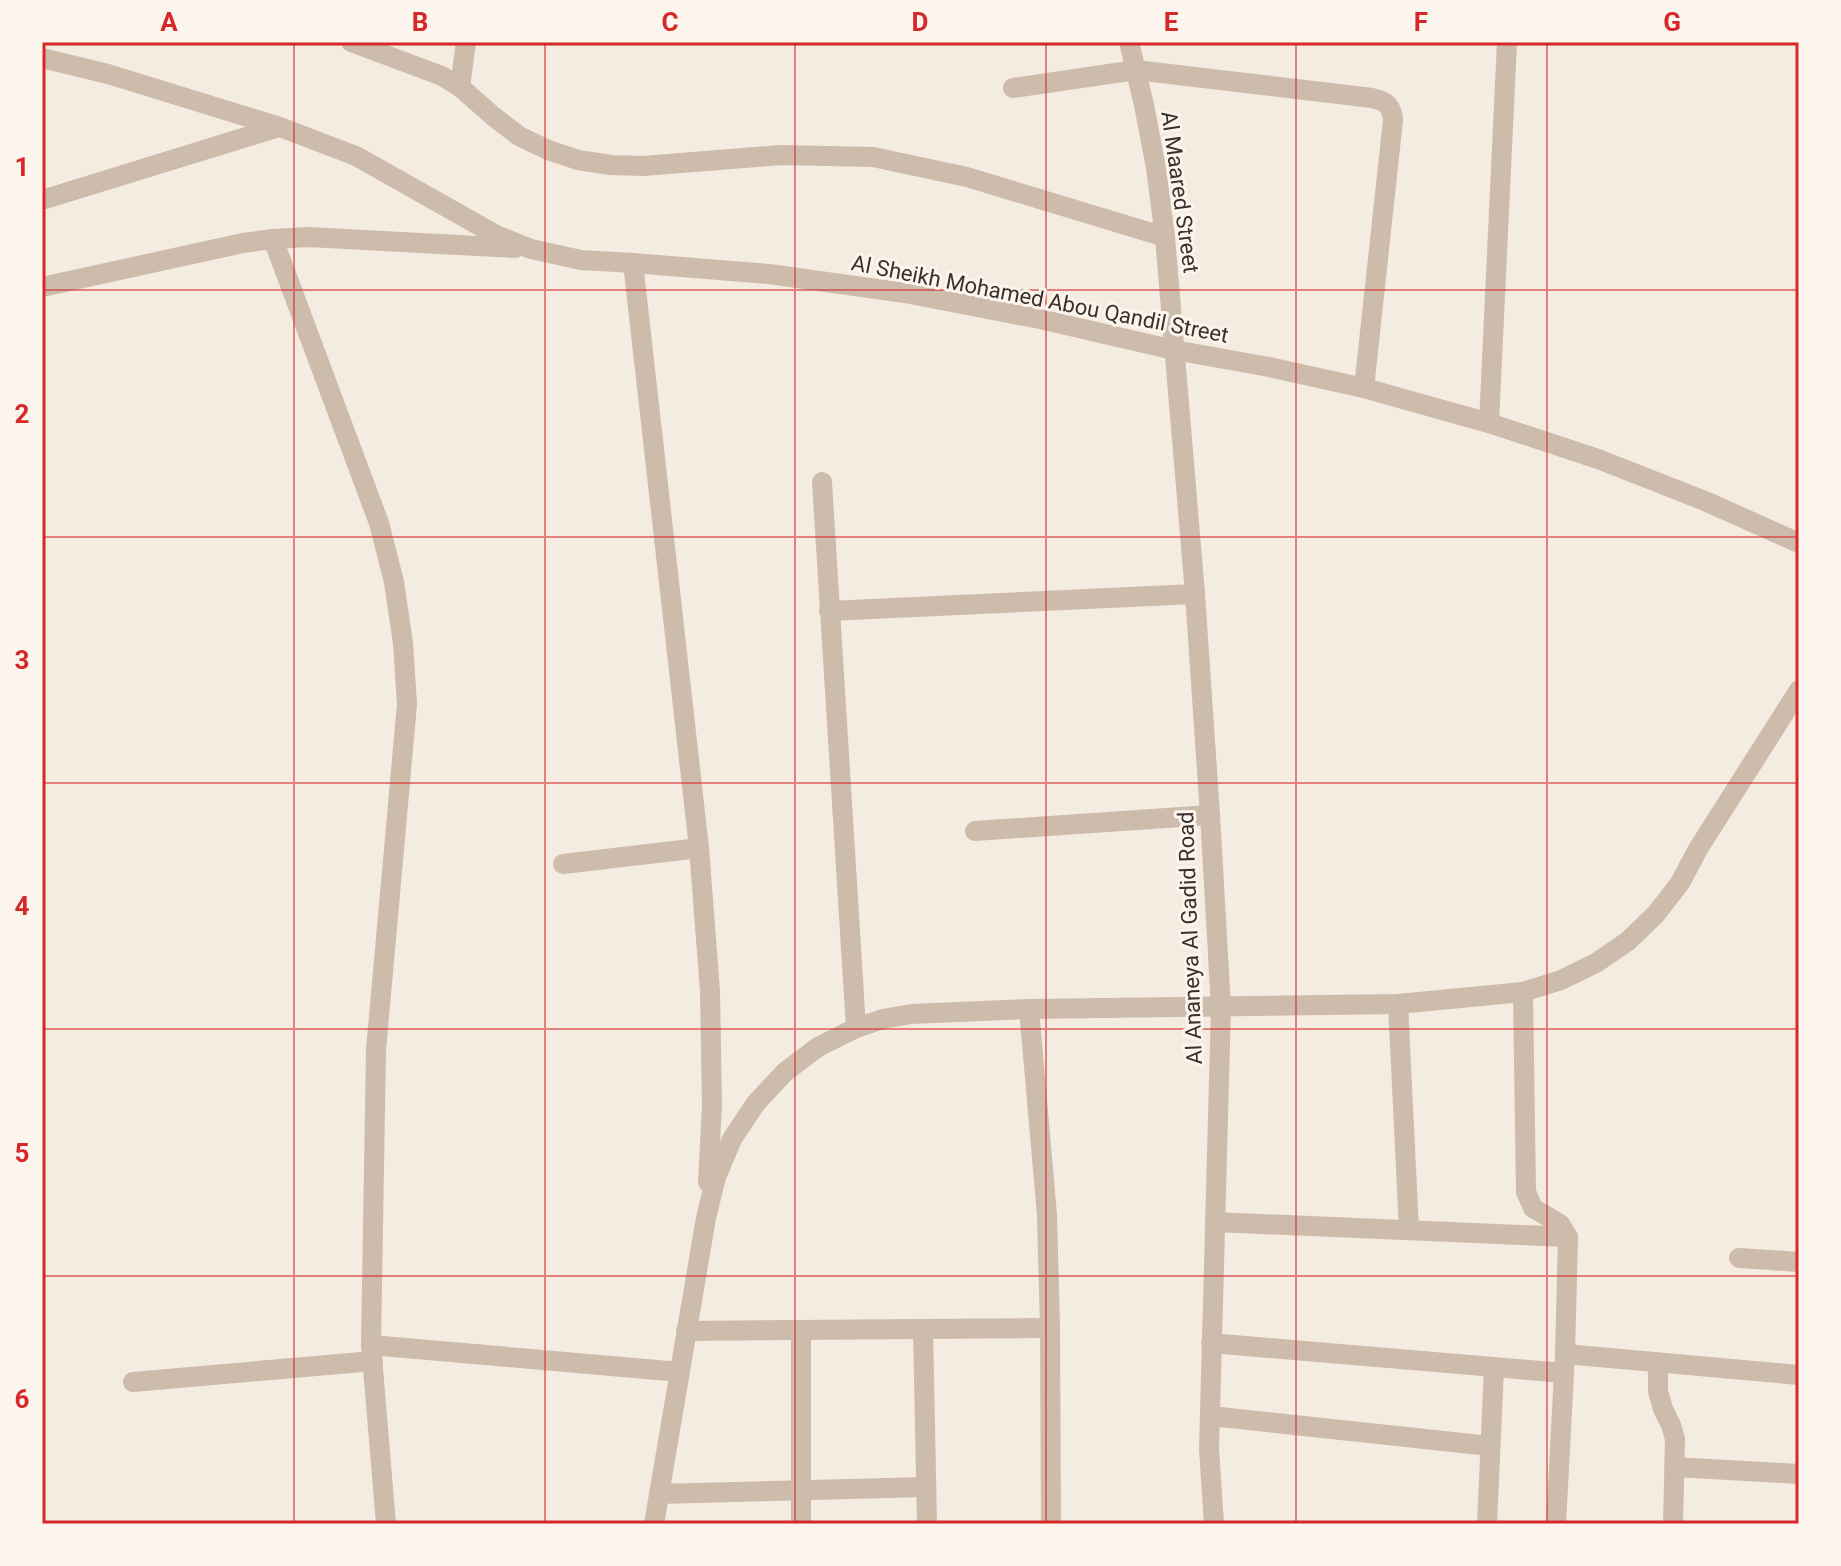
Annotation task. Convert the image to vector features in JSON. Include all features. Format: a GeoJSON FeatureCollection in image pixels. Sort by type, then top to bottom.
{"type":"FeatureCollection","features":[{"type":"Feature","properties":{"kind":"street"},"geometry":{"type":"LineString","coordinates":[[351,42],[442,76],[519,136],[578,160],[643,166],[781,155],[873,157],[967,177],[1165,237]]}},
{"type":"Feature","properties":{"kind":"street"},"geometry":{"type":"LineString","coordinates":[[460,87],[466,42]]}},
{"type":"Feature","properties":{"kind":"street","name":"Al Maared Street"},"geometry":{"type":"LineString","coordinates":[[1129,42],[1156,168],[1174,350]]}},
{"type":"Feature","properties":{"kind":"street"},"geometry":{"type":"LineString","coordinates":[[1489,423],[1507,42]]}},
{"type":"Feature","properties":{"kind":"street","name":"Al Sheikh Mohamed Abou Qandil Street"},"geometry":{"type":"LineString","coordinates":[[42,58],[108,74],[280,127],[356,156],[496,235],[531,249],[581,260],[769,274],[905,293],[1364,388],[1489,423],[1625,470],[1799,543]]}},
{"type":"Feature","properties":{"kind":"street"},"geometry":{"type":"LineString","coordinates":[[1013,88],[1136,70],[1372,98],[1388,104],[1393,120],[1364,388]]}},
{"type":"Feature","properties":{"kind":"street"},"geometry":{"type":"LineString","coordinates":[[42,200],[280,127]]}},
{"type":"Feature","properties":{"kind":"street"},"geometry":{"type":"LineString","coordinates":[[42,287],[273,239],[308,237],[531,249]]}},
{"type":"Feature","properties":{"kind":"street"},"geometry":{"type":"LineString","coordinates":[[273,239],[379,523],[394,582],[403,643],[407,704],[376,1050],[372,1353],[386,1524]]}},
{"type":"Feature","properties":{"kind":"street"},"geometry":{"type":"LineString","coordinates":[[633,263],[699,848],[710,991],[712,1105],[706,1218]]}},
{"type":"Feature","properties":{"kind":"street","name":"Al Ananeya Al Gadid Road"},"geometry":{"type":"LineString","coordinates":[[1174,350],[1195,594],[1221,1007],[1209,1449],[1214,1524]]}},
{"type":"Feature","properties":{"kind":"street"},"geometry":{"type":"LineString","coordinates":[[822,482],[856,1028]]}},
{"type":"Feature","properties":{"kind":"street"},"geometry":{"type":"LineString","coordinates":[[829,611],[1195,594]]}},
{"type":"Feature","properties":{"kind":"street"},"geometry":{"type":"LineString","coordinates":[[654,1524],[706,1218],[716,1177],[732,1139],[756,1103],[785,1072],[818,1047],[856,1028],[911,1014],[1029,1009],[1398,1004],[1523,992],[1561,980],[1596,963],[1628,941],[1656,914],[1680,883],[1698,849],[1799,690]]}},
{"type":"Feature","properties":{"kind":"street"},"geometry":{"type":"LineString","coordinates":[[975,831],[1210,815]]}},
{"type":"Feature","properties":{"kind":"street"},"geometry":{"type":"LineString","coordinates":[[563,864],[699,848]]}},
{"type":"Feature","properties":{"kind":"street"},"geometry":{"type":"LineString","coordinates":[[1523,992],[1526,1192],[1533,1208],[1560,1224],[1568,1237],[1556,1524]]}},
{"type":"Feature","properties":{"kind":"street"},"geometry":{"type":"LineString","coordinates":[[1398,1004],[1409,1230]]}},
{"type":"Feature","properties":{"kind":"street"},"geometry":{"type":"LineString","coordinates":[[1029,1009],[1047,1215],[1051,1524]]}},
{"type":"Feature","properties":{"kind":"street"},"geometry":{"type":"LineString","coordinates":[[1215,1222],[1568,1237]]}},
{"type":"Feature","properties":{"kind":"street"},"geometry":{"type":"LineString","coordinates":[[1739,1258],[1799,1262]]}},
{"type":"Feature","properties":{"kind":"street"},"geometry":{"type":"LineString","coordinates":[[686,1331],[1050,1328]]}},
{"type":"Feature","properties":{"kind":"street"},"geometry":{"type":"LineString","coordinates":[[923,1329],[927,1524]]}},
{"type":"Feature","properties":{"kind":"street"},"geometry":{"type":"LineString","coordinates":[[801,1330],[801,1524]]}},
{"type":"Feature","properties":{"kind":"street"},"geometry":{"type":"LineString","coordinates":[[1211,1343],[1494,1368],[1658,1363],[1799,1375]]}},
{"type":"Feature","properties":{"kind":"street"},"geometry":{"type":"LineString","coordinates":[[133,1382],[372,1353],[680,1372]]}},
{"type":"Feature","properties":{"kind":"street"},"geometry":{"type":"LineString","coordinates":[[1658,1363],[1658,1391],[1675,1439],[1673,1524]]}},
{"type":"Feature","properties":{"kind":"street"},"geometry":{"type":"LineString","coordinates":[[1487,1524],[1494,1368]]}},
{"type":"Feature","properties":{"kind":"street"},"geometry":{"type":"LineString","coordinates":[[1211,1416],[1490,1446]]}},
{"type":"Feature","properties":{"kind":"street"},"geometry":{"type":"LineString","coordinates":[[1675,1467],[1799,1474]]}},
{"type":"Feature","properties":{"kind":"street"},"geometry":{"type":"LineString","coordinates":[[659,1494],[926,1487]]}}]}
